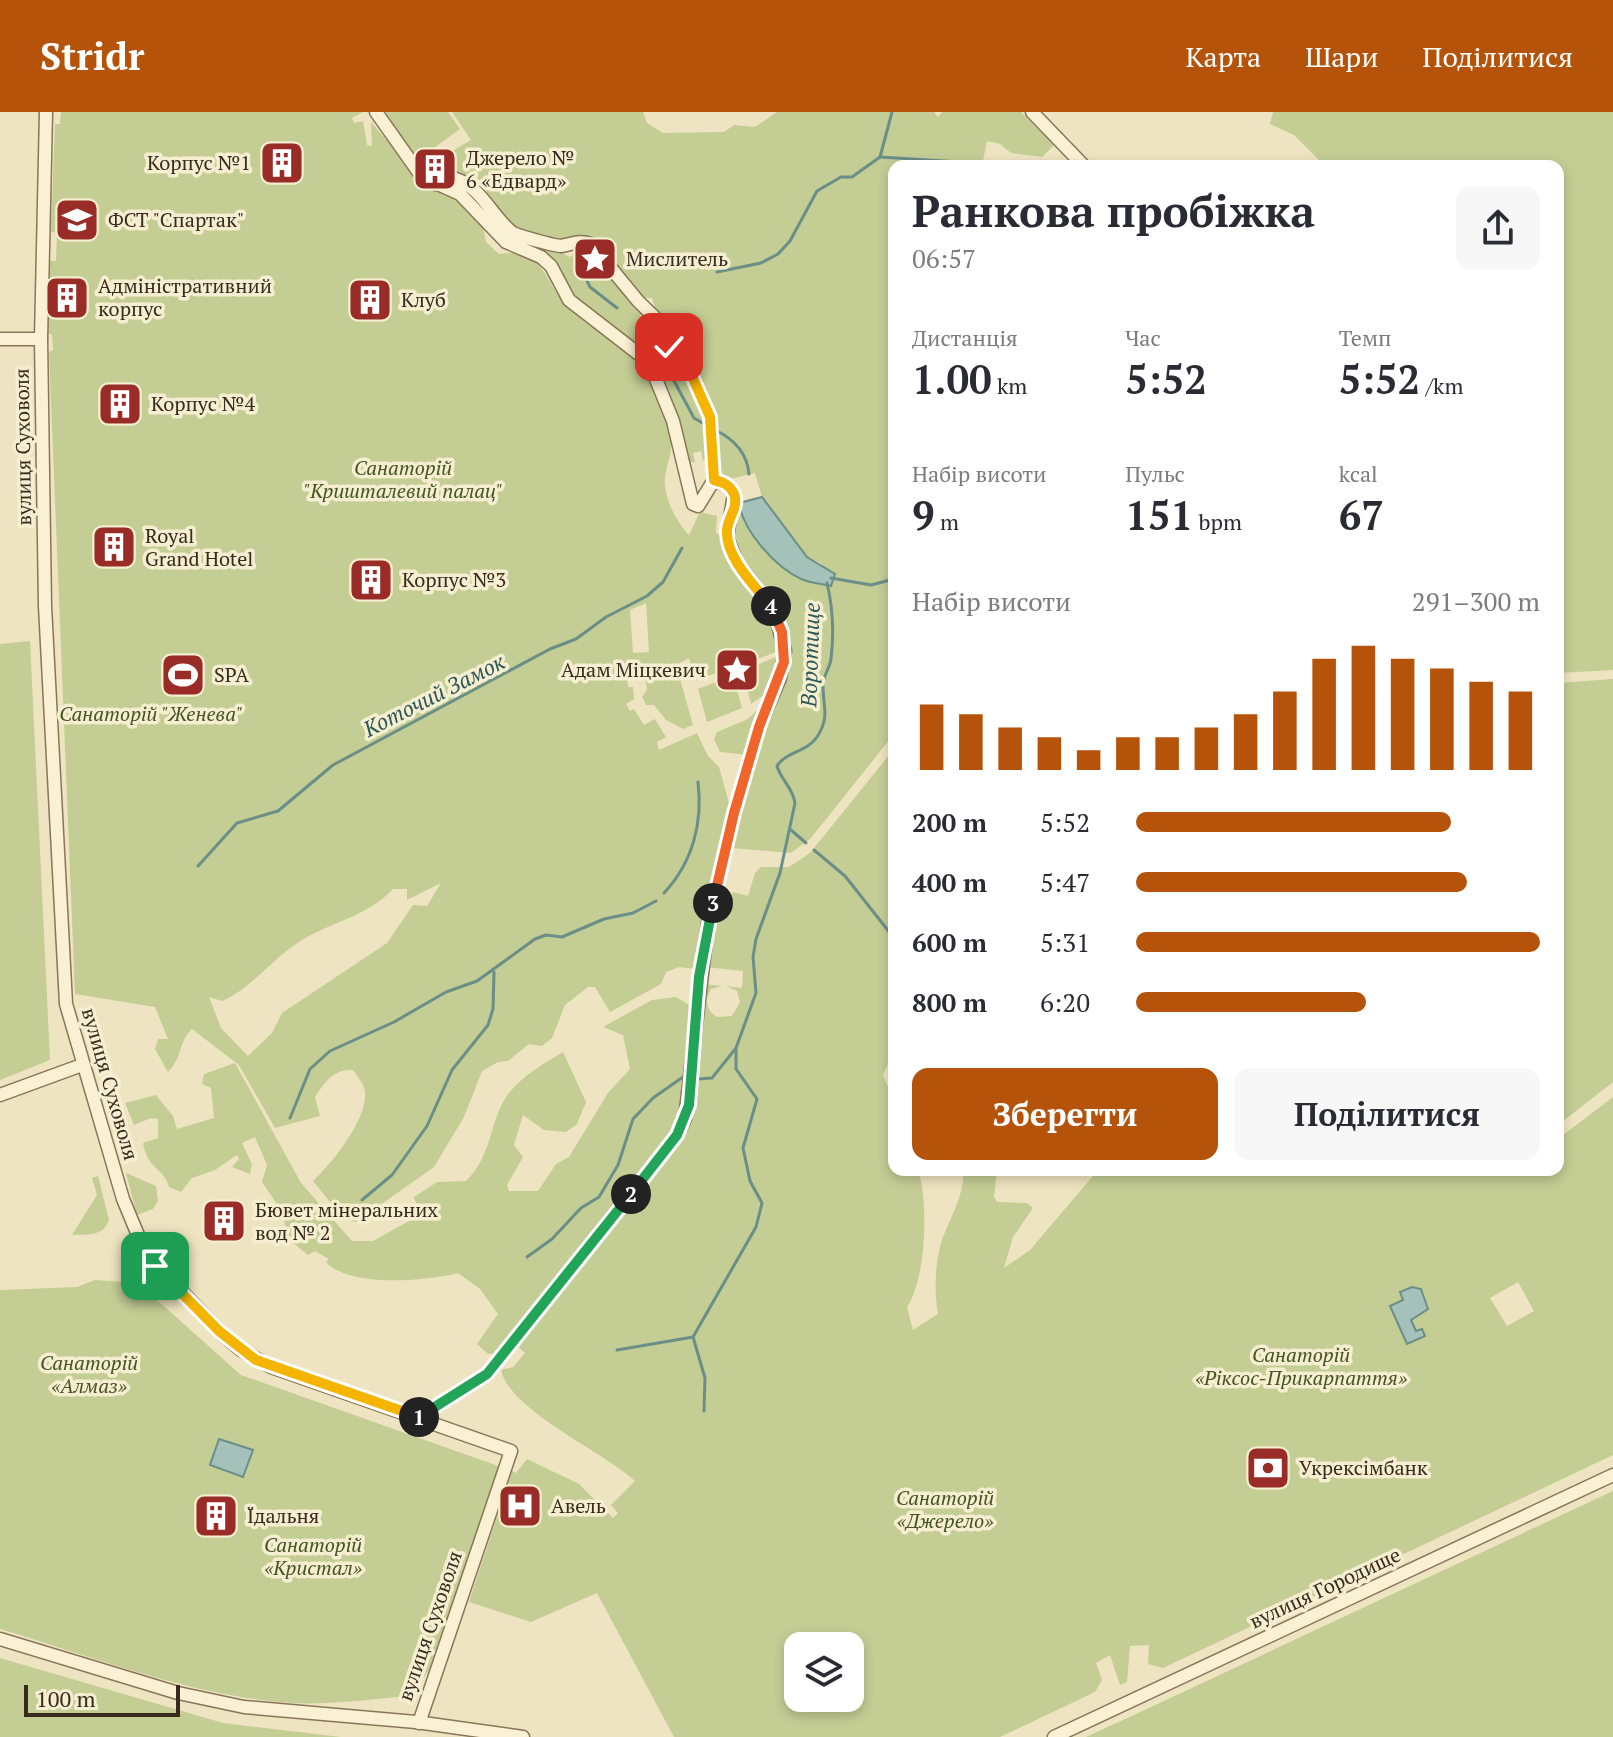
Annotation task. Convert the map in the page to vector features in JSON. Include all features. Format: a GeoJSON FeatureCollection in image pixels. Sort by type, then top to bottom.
{"type":"FeatureCollection","features":[{"type":"Feature","properties":{"kind":"street","name":"вулиця Суховоля"},"geometry":{"type":"LineString","coordinates":[[46,112],[41,339],[45,606],[66,1004],[135,1233],[163,1275],[219,1331],[256,1360],[510,1448],[508,1465],[419,1723]]}},
{"type":"Feature","properties":{"kind":"street"},"geometry":{"type":"LineString","coordinates":[[376,112],[422,177],[435,184],[460,194],[506,242],[547,261],[569,300],[611,330],[653,370],[673,421],[696,506],[714,480],[710,417],[674,335],[638,301],[591,244],[582,241],[558,246],[512,233],[483,198],[459,180],[447,177],[435,184]]}},
{"type":"Feature","properties":{"kind":"street"},"geometry":{"type":"LineString","coordinates":[[1032,112],[1078,160]]}},
{"type":"Feature","properties":{"kind":"street"},"geometry":{"type":"LineString","coordinates":[[653,370],[674,335]]}},
{"type":"Feature","properties":{"kind":"street"},"geometry":{"type":"LineString","coordinates":[[0,339],[41,339]]}},
{"type":"Feature","properties":{"kind":"street"},"geometry":{"type":"LineString","coordinates":[[419,1417],[487,1374],[677,1135],[689,1105],[697,1003],[708,923],[734,813],[759,727],[780,678],[785,651],[774,610],[737,563],[727,537],[734,494],[729,486],[714,480]]}},
{"type":"Feature","properties":{"kind":"street"},"geometry":{"type":"LineString","coordinates":[[0,1095],[82,1065]]}},
{"type":"Feature","properties":{"kind":"street","name":"вулиця Городище"},"geometry":{"type":"LineString","coordinates":[[1054,1737],[1613,1475]]}},
{"type":"Feature","properties":{"kind":"street"},"geometry":{"type":"LineString","coordinates":[[0,1639],[178,1693],[244,1707],[419,1723],[523,1737]]}},
{"type":"Feature","properties":{"kind":"green space"},"geometry":{"type":"Polygon","coordinates":[[[61,112],[363,112],[352,118],[354,123],[363,121],[367,145],[372,146],[371,122],[420,179],[464,205],[483,226],[486,242],[499,254],[513,253],[533,259],[571,310],[637,361],[653,385],[670,436],[671,451],[665,489],[675,515],[689,535],[700,512],[717,516],[716,533],[726,538],[773,611],[783,649],[751,662],[741,655],[731,655],[724,660],[721,671],[695,681],[689,658],[676,665],[693,725],[683,729],[666,720],[654,705],[646,705],[642,697],[647,690],[644,670],[637,660],[637,669],[626,670],[628,687],[633,687],[634,699],[626,704],[630,711],[634,709],[644,725],[655,719],[666,737],[657,742],[659,750],[697,733],[708,756],[719,767],[731,810],[696,969],[679,967],[666,972],[661,984],[610,1012],[595,987],[588,987],[565,1005],[552,1038],[542,1046],[529,1044],[508,1061],[498,1062],[482,1071],[464,1117],[434,1167],[356,1222],[342,1217],[313,1181],[339,1152],[361,1114],[365,1091],[353,1070],[335,1074],[322,1086],[315,1097],[320,1116],[275,1128],[239,1065],[192,1029],[168,1072],[155,1049],[158,1039],[168,1039],[155,1007],[75,994],[49,352],[53,350],[52,335],[48,333],[50,261],[56,261],[57,233],[51,232],[55,124],[60,124],[61,112]],[[646,603],[630,610],[633,653],[649,652],[646,603]],[[441,883],[407,900],[407,889],[393,889],[371,907],[296,944],[233,996],[222,1001],[209,997],[221,1028],[248,1056],[272,1033],[282,1013],[387,943],[413,905],[427,906],[441,883]]]}},
{"type":"Feature","properties":{"kind":"green space"},"geometry":{"type":"Polygon","coordinates":[[[387,112],[448,112],[460,129],[416,161],[383,115],[387,112]]]}},
{"type":"Feature","properties":{"kind":"green space"},"geometry":{"type":"Polygon","coordinates":[[[452,112],[643,112],[647,123],[663,133],[724,132],[734,125],[755,127],[777,112],[934,112],[938,117],[942,112],[1021,112],[1054,145],[1042,157],[1011,153],[1000,144],[987,141],[983,160],[888,160],[888,742],[811,838],[791,853],[731,848],[753,763],[781,679],[783,631],[738,562],[728,536],[740,511],[754,538],[776,560],[802,577],[831,586],[821,563],[807,557],[762,497],[755,473],[726,480],[718,465],[713,415],[656,311],[652,298],[638,298],[601,248],[517,232],[485,195],[425,173],[429,157],[444,156],[471,140],[452,112]]]}},
{"type":"Feature","properties":{"kind":"green space"},"geometry":{"type":"Polygon","coordinates":[[[1273,112],[1613,112],[1613,670],[1564,673],[1564,160],[1319,160],[1294,135],[1270,124],[1273,112]]]}},
{"type":"Feature","properties":{"kind":"green space"},"geometry":{"type":"Polygon","coordinates":[[[497,221],[570,257],[580,249],[581,265],[590,272],[598,273],[609,268],[669,336],[654,359],[582,305],[528,248],[497,221]]]}},
{"type":"Feature","properties":{"kind":"green space"},"geometry":{"type":"Polygon","coordinates":[[[675,347],[705,418],[706,460],[703,461],[701,451],[693,453],[695,462],[688,463],[659,369],[675,347]]]}},
{"type":"Feature","properties":{"kind":"green space"},"geometry":{"type":"Polygon","coordinates":[[[30,641],[50,1060],[0,1080],[0,644],[30,641]]]}},
{"type":"Feature","properties":{"kind":"green space"},"geometry":{"type":"Polygon","coordinates":[[[783,654],[770,691],[751,704],[746,683],[752,667],[783,654]]]}},
{"type":"Feature","properties":{"kind":"green space"},"geometry":{"type":"Polygon","coordinates":[[[724,679],[736,686],[742,708],[707,722],[698,689],[724,679]]]}},
{"type":"Feature","properties":{"kind":"green space"},"geometry":{"type":"Polygon","coordinates":[[[1613,679],[1613,1082],[1564,1120],[1564,683],[1613,679]]]}},
{"type":"Feature","properties":{"kind":"green space"},"geometry":{"type":"Polygon","coordinates":[[[768,699],[749,755],[720,752],[714,739],[717,732],[748,719],[768,699]]]}},
{"type":"Feature","properties":{"kind":"green space"},"geometry":{"type":"Polygon","coordinates":[[[888,756],[888,1064],[883,1075],[888,1087],[888,1176],[919,1176],[924,1201],[922,1260],[907,1307],[913,1330],[938,1314],[937,1261],[959,1198],[963,1176],[996,1176],[994,1197],[997,1202],[1027,1203],[1033,1208],[1013,1237],[1004,1268],[1030,1250],[1093,1176],[1564,1176],[1564,1134],[1613,1097],[1613,1455],[1163,1668],[1148,1664],[1149,1645],[1130,1646],[1127,1682],[1120,1685],[1110,1655],[1096,1663],[1102,1680],[1095,1692],[1000,1737],[674,1737],[597,1593],[531,1622],[469,1602],[512,1471],[516,1473],[527,1459],[579,1484],[613,1518],[618,1513],[611,1505],[635,1481],[538,1415],[508,1385],[501,1370],[513,1367],[525,1353],[518,1347],[681,1140],[694,1107],[703,984],[722,986],[711,989],[707,997],[708,1008],[717,1017],[732,1016],[740,1002],[737,991],[726,986],[742,988],[743,971],[705,967],[711,937],[733,892],[748,896],[755,873],[761,867],[789,867],[810,853],[888,756]],[[1518,1282],[1490,1298],[1507,1326],[1534,1311],[1518,1282]]]}},
{"type":"Feature","properties":{"kind":"green space"},"geometry":{"type":"Polygon","coordinates":[[[676,997],[691,1006],[681,1117],[670,1138],[499,1353],[488,1354],[477,1344],[498,1314],[480,1289],[458,1273],[409,1280],[352,1276],[337,1270],[326,1262],[329,1259],[315,1251],[308,1255],[287,1238],[283,1213],[262,1182],[267,1165],[255,1137],[242,1143],[252,1164],[250,1174],[232,1167],[239,1159],[237,1155],[215,1170],[192,1178],[181,1192],[169,1187],[164,1176],[148,1159],[143,1143],[158,1138],[158,1119],[151,1118],[134,1125],[125,1103],[156,1095],[173,1116],[177,1129],[214,1118],[211,1088],[202,1084],[204,1074],[235,1063],[301,1183],[352,1241],[373,1241],[420,1215],[414,1197],[437,1182],[466,1181],[480,1163],[502,1104],[513,1088],[563,1052],[586,1102],[577,1124],[566,1132],[544,1130],[523,1115],[514,1145],[523,1157],[507,1185],[509,1191],[538,1191],[556,1164],[569,1157],[608,1093],[630,1069],[623,1035],[603,1027],[652,1000],[676,997]]]}},
{"type":"Feature","properties":{"kind":"green space"},"geometry":{"type":"Polygon","coordinates":[[[126,1173],[156,1186],[158,1201],[153,1209],[137,1215],[126,1173]]]}},
{"type":"Feature","properties":{"kind":"green space"},"geometry":{"type":"Polygon","coordinates":[[[98,1176],[109,1220],[99,1232],[72,1235],[97,1195],[92,1178],[98,1176]]]}},
{"type":"Feature","properties":{"kind":"green space","name":"Санаторій «Кристал»"},"geometry":{"type":"Polygon","coordinates":[[[95,1280],[138,1283],[241,1375],[501,1467],[429,1670],[410,1696],[293,1703],[219,1693],[145,1674],[0,1629],[0,1290],[77,1287],[95,1280]]]}},
{"type":"Feature","properties":{"kind":"green space"},"geometry":{"type":"Polygon","coordinates":[[[1613,1491],[1613,1737],[1086,1737],[1136,1714],[1613,1491]]]}},
{"type":"Feature","properties":{"kind":"green space"},"geometry":{"type":"Polygon","coordinates":[[[0,1658],[223,1723],[341,1737],[0,1737],[0,1658]]]}},
{"type":"Feature","properties":{"kind":"water"},"geometry":{"type":"Polygon","coordinates":[[[762,497],[807,557],[835,574],[831,586],[791,573],[762,547],[747,525],[739,503],[762,497]]]}},
{"type":"Feature","properties":{"kind":"water"},"geometry":{"type":"Polygon","coordinates":[[[1412,1287],[1421,1289],[1428,1309],[1411,1320],[1416,1331],[1422,1329],[1425,1336],[1407,1344],[1390,1306],[1403,1300],[1400,1292],[1412,1287]]]}},
{"type":"Feature","properties":{"kind":"water"},"geometry":{"type":"Polygon","coordinates":[[[219,1439],[253,1450],[243,1477],[210,1465],[219,1439]]]}},
{"type":"Feature","properties":{"kind":"waterway"},"geometry":{"type":"LineString","coordinates":[[717,272],[761,263],[778,254],[790,241],[817,191],[841,177],[852,177],[880,157],[892,112]]}},
{"type":"Feature","properties":{"kind":"waterway"},"geometry":{"type":"LineString","coordinates":[[880,157],[927,160]]}},
{"type":"Feature","properties":{"kind":"waterway","name":"Воротище"},"geometry":{"type":"LineString","coordinates":[[575,256],[590,287],[617,308]]}},
{"type":"Feature","properties":{"kind":"waterway","name":"Воротище"},"geometry":{"type":"LineString","coordinates":[[665,364],[694,418],[708,426]]}},
{"type":"Feature","properties":{"kind":"waterway","name":"Воротище"},"geometry":{"type":"LineString","coordinates":[[715,430],[738,447],[746,459],[749,474]]}},
{"type":"Feature","properties":{"kind":"waterway","name":"Коточий Замок"},"geometry":{"type":"LineString","coordinates":[[198,866],[237,823],[278,811],[333,765],[550,649],[576,639],[606,617],[647,596],[663,582],[682,548]]}},
{"type":"Feature","properties":{"kind":"waterway"},"geometry":{"type":"LineString","coordinates":[[831,578],[871,585],[888,581]]}},
{"type":"Feature","properties":{"kind":"waterway","name":"Воротище"},"geometry":{"type":"LineString","coordinates":[[617,1350],[693,1337],[756,1227],[762,1203],[750,1181],[743,1148],[757,1099],[736,1069],[736,1048],[756,993],[753,957],[756,939],[780,873],[795,803],[777,766],[813,742],[824,723],[823,683],[830,662],[832,640],[832,611],[827,583]]}},
{"type":"Feature","properties":{"kind":"waterway"},"geometry":{"type":"LineString","coordinates":[[664,893],[682,868],[694,841],[699,812],[698,782]]}},
{"type":"Feature","properties":{"kind":"waterway"},"geometry":{"type":"LineString","coordinates":[[791,830],[806,843]]}},
{"type":"Feature","properties":{"kind":"waterway"},"geometry":{"type":"LineString","coordinates":[[814,850],[845,876],[888,930]]}},
{"type":"Feature","properties":{"kind":"waterway"},"geometry":{"type":"LineString","coordinates":[[290,1118],[310,1069],[330,1051],[394,1022],[446,992],[477,981],[535,939],[546,935],[562,937],[604,919],[633,913],[656,901]]}},
{"type":"Feature","properties":{"kind":"waterway"},"geometry":{"type":"LineString","coordinates":[[362,1200],[392,1175],[427,1126],[452,1070],[488,1025],[493,1009],[494,972]]}},
{"type":"Feature","properties":{"kind":"waterway"},"geometry":{"type":"LineString","coordinates":[[698,1079],[712,1078],[736,1048]]}},
{"type":"Feature","properties":{"kind":"waterway"},"geometry":{"type":"LineString","coordinates":[[527,1257],[552,1239],[581,1208],[599,1197],[618,1165],[633,1119],[653,1098],[683,1077]]}},
{"type":"Feature","properties":{"kind":"waterway"},"geometry":{"type":"LineString","coordinates":[[693,1337],[705,1378],[704,1411]]}},
{"type":"Feature","properties":{"kind":"place","name":"Корпус №1"},"geometry":{"type":"Point","coordinates":[282,163]}},
{"type":"Feature","properties":{"kind":"place","name":"Джерело № 6 «Едвард»"},"geometry":{"type":"Point","coordinates":[435,169]}},
{"type":"Feature","properties":{"kind":"place","name":"ФСТ \"Спартак\""},"geometry":{"type":"Point","coordinates":[77,220]}},
{"type":"Feature","properties":{"kind":"place","name":"Мислитель"},"geometry":{"type":"Point","coordinates":[595,259]}},
{"type":"Feature","properties":{"kind":"place","name":"Адміністративний корпус"},"geometry":{"type":"Point","coordinates":[67,298]}},
{"type":"Feature","properties":{"kind":"place","name":"Клуб"},"geometry":{"type":"Point","coordinates":[370,300]}},
{"type":"Feature","properties":{"kind":"place","name":"Корпус №4"},"geometry":{"type":"Point","coordinates":[120,404]}},
{"type":"Feature","properties":{"kind":"place","name":"Royal Grand Hotel"},"geometry":{"type":"Point","coordinates":[114,547]}},
{"type":"Feature","properties":{"kind":"place","name":"Корпус №3"},"geometry":{"type":"Point","coordinates":[371,580]}},
{"type":"Feature","properties":{"kind":"place","name":"Адам Міцкевич"},"geometry":{"type":"Point","coordinates":[737,670]}},
{"type":"Feature","properties":{"kind":"place","name":"SPA"},"geometry":{"type":"Point","coordinates":[183,675]}},
{"type":"Feature","properties":{"kind":"place","name":"Бювет мінеральних вод № 2"},"geometry":{"type":"Point","coordinates":[224,1221]}},
{"type":"Feature","properties":{"kind":"place","name":"Укрексімбанк"},"geometry":{"type":"Point","coordinates":[1268,1468]}},
{"type":"Feature","properties":{"kind":"place","name":"Авель"},"geometry":{"type":"Point","coordinates":[520,1506]}},
{"type":"Feature","properties":{"kind":"place","name":"Їдальня"},"geometry":{"type":"Point","coordinates":[216,1516]}},
{"type":"Feature","properties":{"kind":"route"},"geometry":{"type":"LineString","coordinates":[[155,1266],[219,1331],[256,1360],[419,1417],[487,1374],[677,1135],[689,1105],[699,977],[708,923],[734,813],[744,789],[759,727],[780,678],[785,651],[774,610],[737,563],[727,537],[728,523],[735,508],[734,494],[722,481],[714,480],[710,417],[674,335],[669,347]]}},
{"type":"Feature","properties":{"kind":"park label","name":"Санаторій \"Кришталевий палац\""},"geometry":{"type":"Point","coordinates":[403,480]}},
{"type":"Feature","properties":{"kind":"park label","name":"Санаторій \"Женева\""},"geometry":{"type":"Point","coordinates":[151,714]}},
{"type":"Feature","properties":{"kind":"park label","name":"Санаторій «Ріксос-Прикарпаття»"},"geometry":{"type":"Point","coordinates":[1301,1366]}},
{"type":"Feature","properties":{"kind":"park label","name":"Санаторій «Алмаз»"},"geometry":{"type":"Point","coordinates":[89,1374]}},
{"type":"Feature","properties":{"kind":"park label","name":"Санаторій «Джерело»"},"geometry":{"type":"Point","coordinates":[945,1510]}}]}
